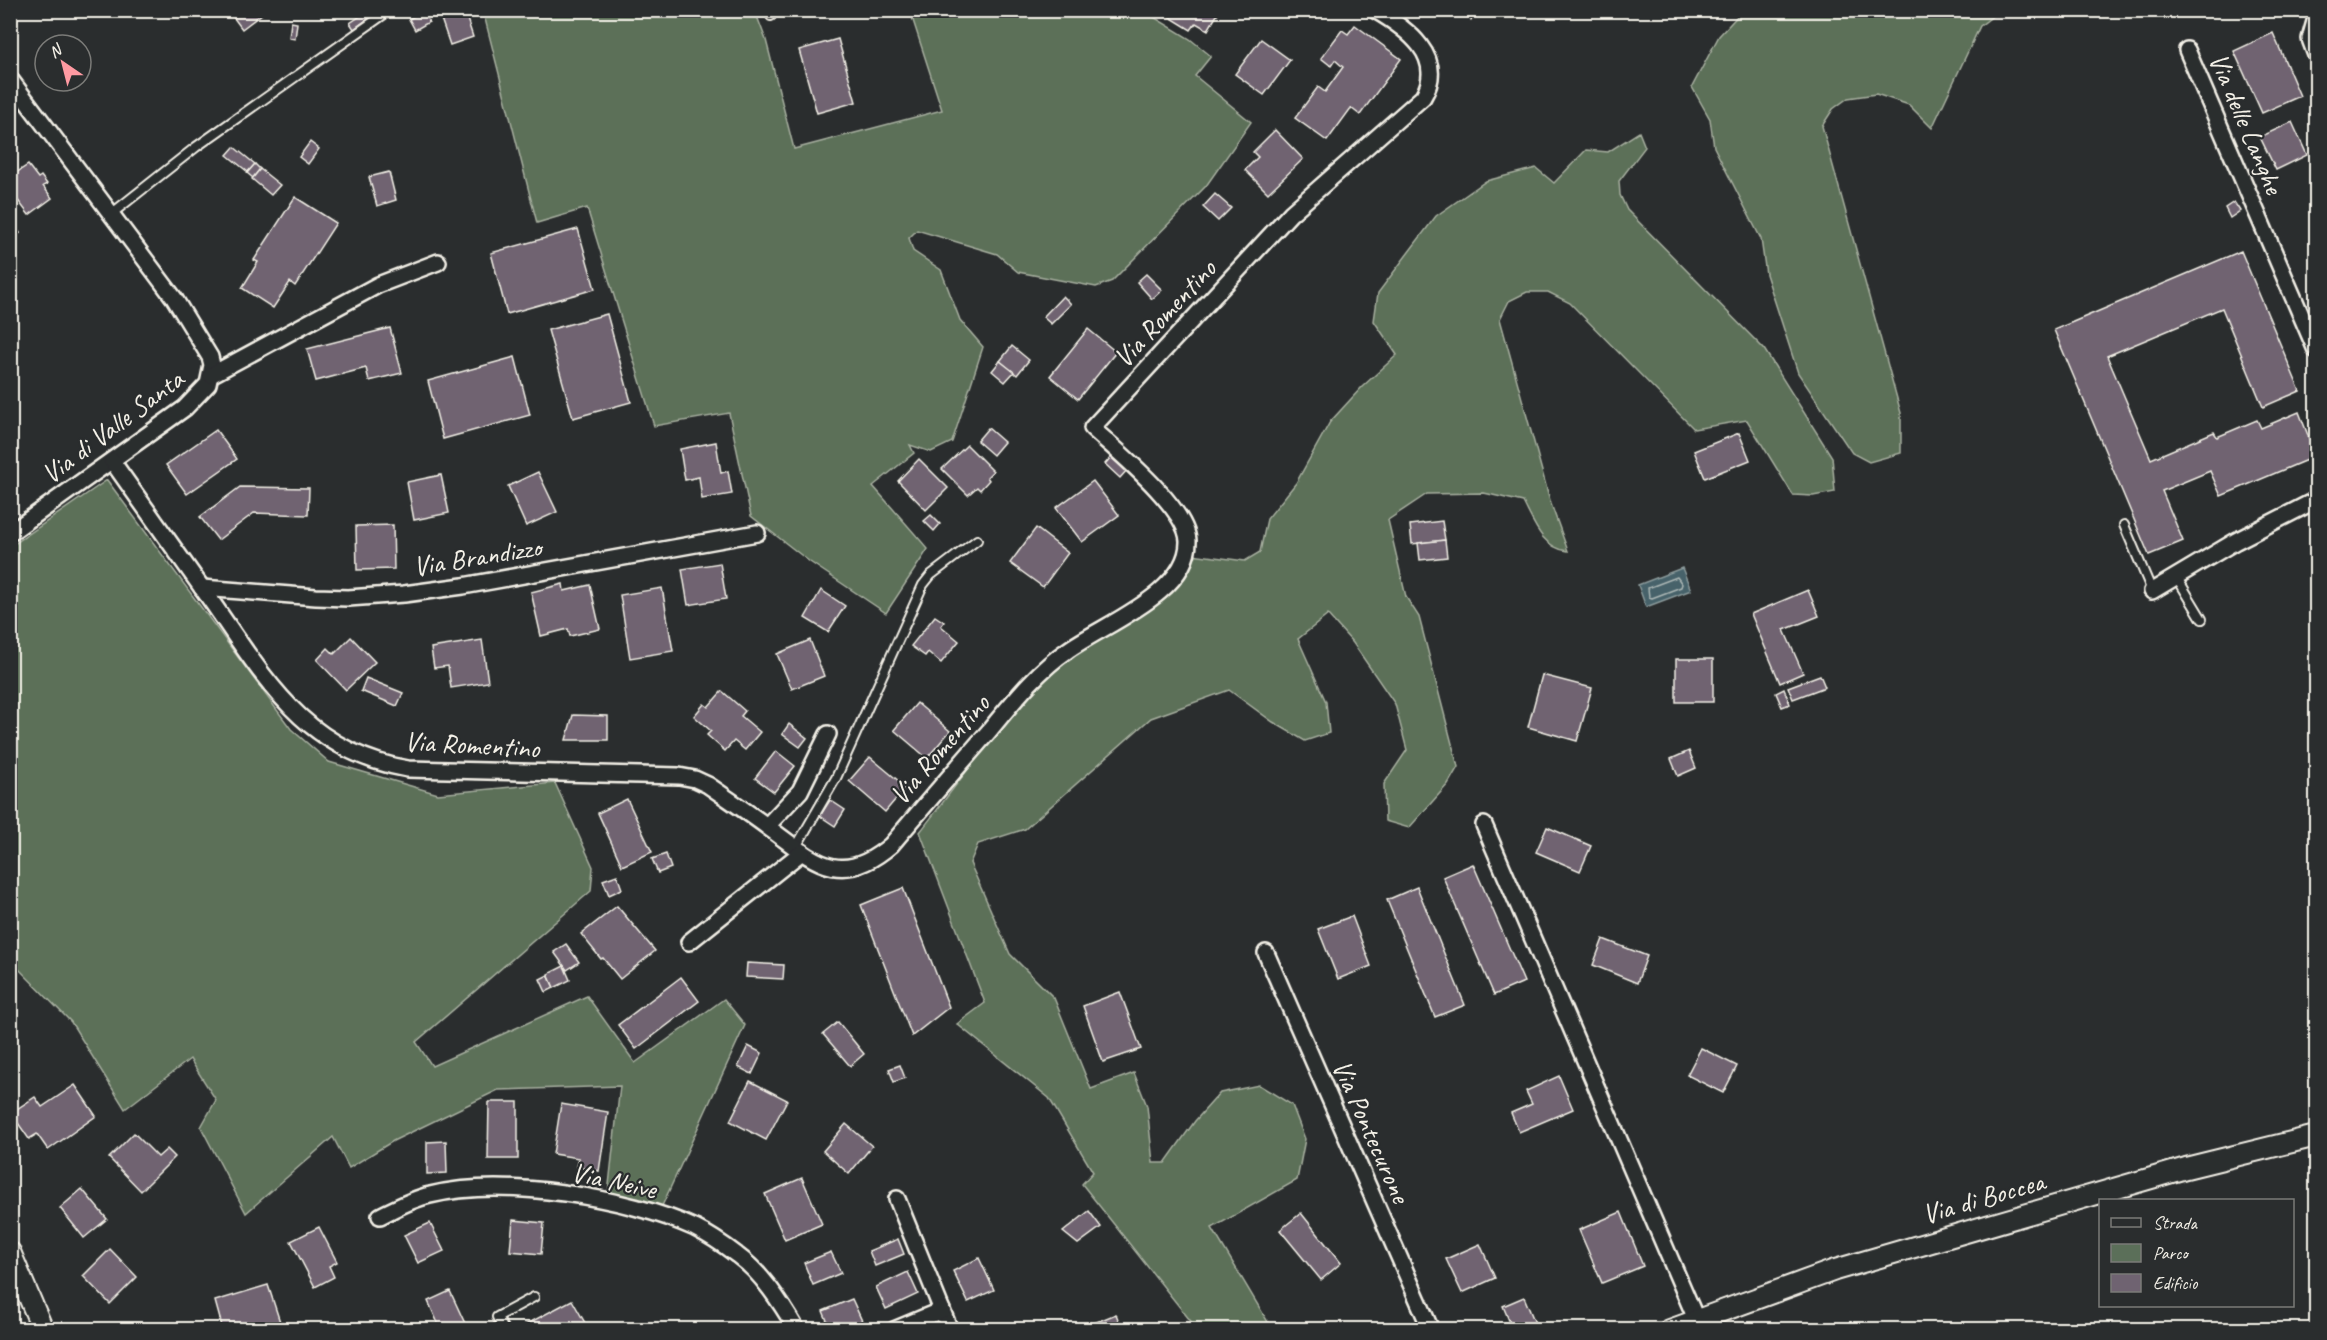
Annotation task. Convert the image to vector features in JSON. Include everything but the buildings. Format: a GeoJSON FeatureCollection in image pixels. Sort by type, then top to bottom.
{"type":"FeatureCollection","features":[{"type":"Feature","properties":{"kind":"street","name":"Via Romentino"},"geometry":{"type":"LineString","coordinates":[[112,461],[258,669],[288,706],[305,722],[344,750],[389,766],[408,769],[679,776],[695,779],[708,785],[799,850],[824,864],[839,868],[866,864],[891,845],[1015,700],[1047,667],[1090,634],[1147,602],[1170,581],[1180,568],[1187,550],[1188,538],[1179,519],[1159,492],[1092,428],[1285,220],[1423,97],[1431,80],[1427,58],[1399,24],[1375,10]]}},
{"type":"Feature","properties":{"kind":"street"},"geometry":{"type":"LineString","coordinates":[[2316,18],[2310,39],[2316,55]]}},
{"type":"Feature","properties":{"kind":"street","name":"Via delle Langhe"},"geometry":{"type":"LineString","coordinates":[[2187,50],[2316,350]]}},
{"type":"Feature","properties":{"kind":"street"},"geometry":{"type":"LineString","coordinates":[[10,79],[174,298],[210,357],[211,375],[378,285],[438,262]]}},
{"type":"Feature","properties":{"kind":"street","name":"Via di Valle Santa"},"geometry":{"type":"LineString","coordinates":[[10,534],[185,408],[202,392],[211,375]]}},
{"type":"Feature","properties":{"kind":"street"},"geometry":{"type":"LineString","coordinates":[[2152,591],[2236,541],[2316,500]]}},
{"type":"Feature","properties":{"kind":"street","name":"Via Brandizzo"},"geometry":{"type":"LineString","coordinates":[[202,588],[348,598],[404,594],[474,584],[757,533]]}},
{"type":"Feature","properties":{"kind":"street"},"geometry":{"type":"LineString","coordinates":[[767,826],[800,791],[828,734]]}},
{"type":"Feature","properties":{"kind":"street"},"geometry":{"type":"LineString","coordinates":[[1484,825],[1696,1319]]}},
{"type":"Feature","properties":{"kind":"street"},"geometry":{"type":"LineString","coordinates":[[689,942],[799,850]]}},
{"type":"Feature","properties":{"kind":"street","name":"Via Pontecurone"},"geometry":{"type":"LineString","coordinates":[[1266,953],[1431,1329]]}},
{"type":"Feature","properties":{"kind":"street","name":"Via di Boccea"},"geometry":{"type":"LineString","coordinates":[[1670,1329],[1835,1270],[2186,1168],[2316,1136]]}},
{"type":"Feature","properties":{"kind":"street","name":"Via Neive"},"geometry":{"type":"LineString","coordinates":[[380,1216],[399,1206],[431,1195],[465,1190],[503,1189],[571,1195],[647,1212],[694,1228],[739,1256],[771,1291],[797,1329]]}},
{"type":"Feature","properties":{"kind":"street"},"geometry":{"type":"LineString","coordinates":[[897,1199],[950,1329]]}},
{"type":"Feature","properties":{"kind":"street"},"geometry":{"type":"LineString","coordinates":[[10,1252],[43,1329]]}},
{"type":"Feature","properties":{"kind":"street"},"geometry":{"type":"LineString","coordinates":[[894,1329],[942,1310]]}},
{"type":"Feature","properties":{"kind":"lane"},"geometry":{"type":"LineString","coordinates":[[110,215],[196,147],[390,10]]}},
{"type":"Feature","properties":{"kind":"lane"},"geometry":{"type":"LineString","coordinates":[[2124,525],[2152,591]]}},
{"type":"Feature","properties":{"kind":"lane"},"geometry":{"type":"LineString","coordinates":[[799,850],[836,778],[923,585],[932,574],[977,540]]}},
{"type":"Feature","properties":{"kind":"lane"},"geometry":{"type":"LineString","coordinates":[[2176,576],[2202,619]]}},
{"type":"Feature","properties":{"kind":"lane"},"geometry":{"type":"LineString","coordinates":[[504,1329],[497,1317],[534,1297]]}},
{"type":"Feature","properties":{"kind":"green space"},"geometry":{"type":"Polygon","coordinates":[[[1743,10],[1999,11],[1980,26],[1932,128],[1909,105],[1876,94],[1848,98],[1833,109],[1822,126],[1901,413],[1901,453],[1869,462],[1852,453],[1798,373],[1766,274],[1761,239],[1714,147],[1710,119],[1692,87],[1719,36],[1743,10]]]}},
{"type":"Feature","properties":{"kind":"green space"},"geometry":{"type":"Polygon","coordinates":[[[483,11],[755,11],[766,40],[794,149],[942,110],[910,11],[1144,11],[1190,39],[1211,56],[1195,76],[1251,122],[1206,186],[1112,281],[1096,287],[1018,272],[997,254],[917,230],[909,238],[913,251],[941,270],[960,320],[983,347],[952,442],[931,452],[910,445],[914,453],[873,486],[928,549],[886,613],[810,562],[751,516],[729,413],[654,426],[587,208],[537,223],[483,11]]]}},
{"type":"Feature","properties":{"kind":"green space"},"geometry":{"type":"Polygon","coordinates":[[[1639,132],[1645,147],[1619,181],[1620,195],[1627,210],[1764,349],[1832,457],[1835,492],[1813,496],[1793,495],[1747,420],[1694,429],[1570,303],[1548,292],[1527,292],[1509,301],[1500,319],[1551,504],[1568,551],[1559,549],[1545,540],[1523,502],[1484,493],[1427,494],[1388,520],[1406,597],[1419,617],[1458,767],[1448,784],[1409,828],[1385,821],[1384,784],[1407,750],[1395,704],[1353,643],[1328,615],[1298,639],[1326,702],[1329,733],[1305,741],[1273,722],[1229,690],[1151,718],[1025,829],[978,844],[970,863],[1010,954],[1054,998],[1091,1089],[1134,1073],[1147,1106],[1153,1163],[1165,1163],[1195,1121],[1220,1093],[1259,1085],[1292,1105],[1305,1139],[1297,1180],[1212,1228],[1271,1327],[1263,1330],[1197,1329],[1082,1184],[1093,1172],[1049,1098],[957,1024],[985,1003],[920,832],[989,743],[1044,679],[1072,654],[1100,640],[1154,605],[1174,583],[1192,554],[1245,561],[1260,552],[1267,519],[1296,483],[1330,422],[1362,387],[1397,355],[1374,321],[1378,293],[1436,216],[1486,181],[1536,168],[1554,183],[1586,150],[1608,152],[1639,132]]]}},
{"type":"Feature","properties":{"kind":"green space"},"geometry":{"type":"Polygon","coordinates":[[[107,480],[291,729],[329,762],[438,794],[555,783],[593,867],[591,891],[416,1042],[432,1066],[587,996],[635,1063],[724,999],[745,1025],[662,1206],[608,1194],[620,1086],[498,1090],[393,1141],[349,1168],[333,1137],[246,1213],[201,1127],[216,1100],[190,1059],[125,1109],[71,1022],[11,961],[10,547],[107,480]]]}},
{"type":"Feature","properties":{"kind":"water"},"geometry":{"type":"Polygon","coordinates":[[[1682,568],[1691,590],[1646,607],[1638,585],[1682,568]]]}}]}
